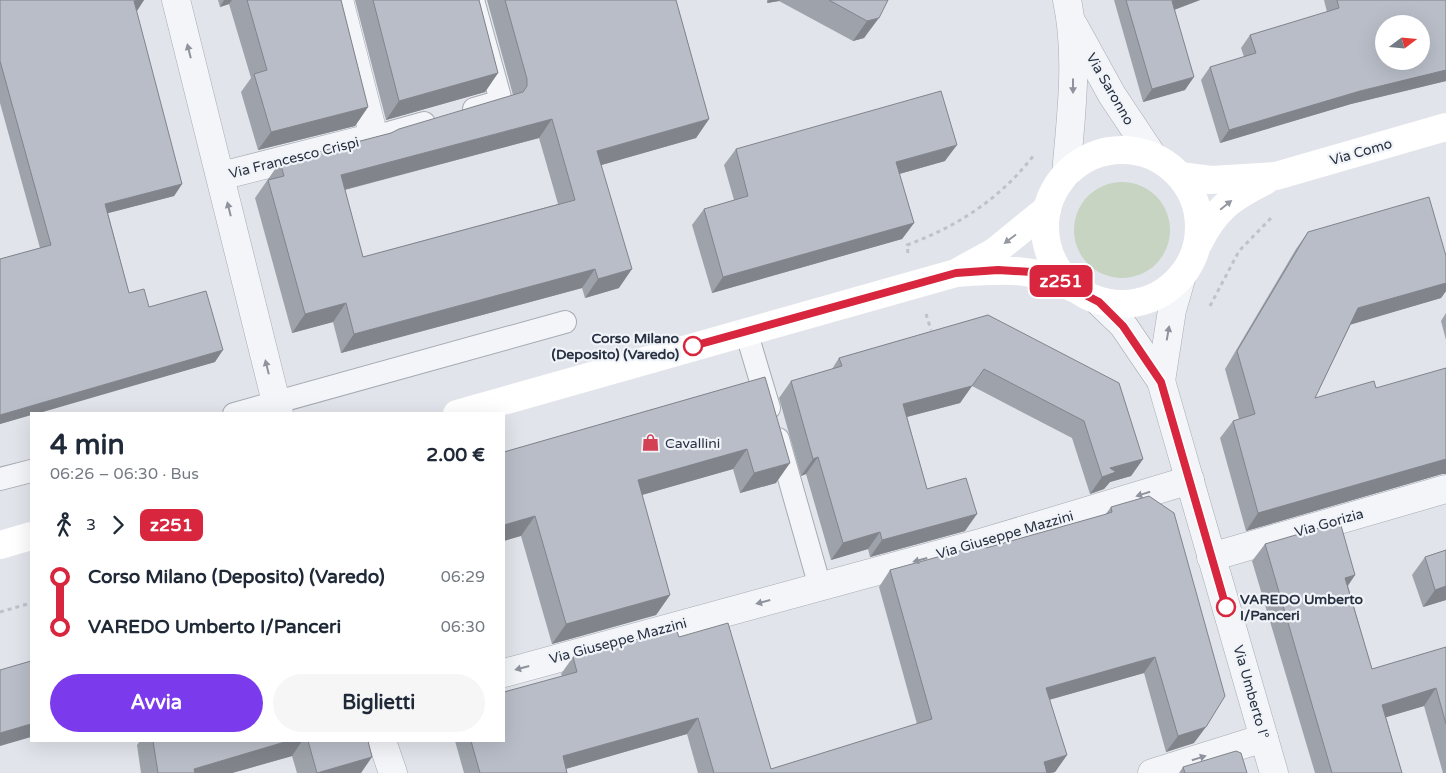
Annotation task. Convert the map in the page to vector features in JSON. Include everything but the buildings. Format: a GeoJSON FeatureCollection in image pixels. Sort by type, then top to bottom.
{"type":"FeatureCollection","features":[{"type":"Feature","properties":{"kind":"main road","name":"Via Como"},"geometry":{"type":"LineString","coordinates":[[1198,244],[1210,221],[1224,205],[1245,191],[1276,176],[1446,127]]}},
{"type":"Feature","properties":{"kind":"main road"},"geometry":{"type":"LineString","coordinates":[[463,412],[956,273],[998,270],[1032,272],[1054,278],[1099,302],[1121,305],[1144,302],[1164,294],[1181,279],[1192,262],[1198,244],[1200,225],[1197,204],[1180,176],[1168,165],[1152,155],[1133,150],[1112,150],[1093,156],[1066,174],[1055,190],[1047,209],[1045,229],[1048,250],[1058,271],[1073,288]]}},
{"type":"Feature","properties":{"kind":"main road","name":"Via Como"},"geometry":{"type":"LineString","coordinates":[[1180,176],[1211,180],[1276,176]]}},
{"type":"Feature","properties":{"kind":"main road"},"geometry":{"type":"LineString","coordinates":[[956,273],[994,252],[1047,209]]}},
{"type":"Feature","properties":{"kind":"main road"},"geometry":{"type":"LineString","coordinates":[[0,545],[30,536]]}},
{"type":"Feature","properties":{"kind":"street","name":"Via Francesco Crispi"},"geometry":{"type":"LineString","coordinates":[[176,0],[277,407]]}},
{"type":"Feature","properties":{"kind":"street","name":"Via Francesco Crispi"},"geometry":{"type":"LineString","coordinates":[[221,176],[374,137],[339,0]]}},
{"type":"Feature","properties":{"kind":"street","name":"Via Saronno"},"geometry":{"type":"LineString","coordinates":[[1069,10],[1112,95],[1152,155]]}},
{"type":"Feature","properties":{"kind":"street","name":"Via Saronno"},"geometry":{"type":"LineString","coordinates":[[1066,174],[1073,104],[1069,10]]}},
{"type":"Feature","properties":{"kind":"street"},"geometry":{"type":"LineString","coordinates":[[1161,382],[1172,310],[1181,279]]}},
{"type":"Feature","properties":{"kind":"street"},"geometry":{"type":"LineString","coordinates":[[1099,302],[1123,326],[1161,382]]}},
{"type":"Feature","properties":{"kind":"street","name":"Via Umberto I°"},"geometry":{"type":"LineString","coordinates":[[1161,382],[1274,773]]}},
{"type":"Feature","properties":{"kind":"street","name":"Via Giuseppe Mazzini"},"geometry":{"type":"LineString","coordinates":[[505,672],[984,542],[1190,480]]}},
{"type":"Feature","properties":{"kind":"street","name":"Via Gorizia"},"geometry":{"type":"LineString","coordinates":[[1211,557],[1446,489]]}},
{"type":"Feature","properties":{"kind":"street"},"geometry":{"type":"LineString","coordinates":[[1152,773],[1264,738]]}},
{"type":"Feature","properties":{"kind":"street"},"geometry":{"type":"LineString","coordinates":[[382,742],[392,773]]}},
{"type":"Feature","properties":{"kind":"lane"},"geometry":{"type":"LineString","coordinates":[[374,137],[501,101],[473,0]]}},
{"type":"Feature","properties":{"kind":"lane"},"geometry":{"type":"LineString","coordinates":[[246,412],[277,407],[565,322]]}},
{"type":"Feature","properties":{"kind":"lane"},"geometry":{"type":"LineString","coordinates":[[746,331],[820,587]]}},
{"type":"Feature","properties":{"kind":"lane"},"geometry":{"type":"LineString","coordinates":[[0,479],[30,470]]}},
{"type":"Feature","properties":{"kind":"path"},"geometry":{"type":"LineString","coordinates":[[0,612],[30,603]]}},
{"type":"Feature","properties":{"kind":"green space"},"geometry":{"type":"Polygon","coordinates":[[[1122,182],[1140,185],[1156,196],[1167,212],[1170,230],[1167,248],[1156,264],[1140,275],[1122,278],[1104,275],[1088,264],[1077,248],[1074,230],[1077,212],[1088,196],[1104,185],[1122,182]]]}},
{"type":"Feature","properties":{"kind":"bus line","name":"z251"},"geometry":{"type":"LineString","coordinates":[[693,346],[956,273],[998,270],[1032,272],[1047,275],[1061,281],[1099,302],[1123,326],[1161,382],[1226,607]]}},
{"type":"Feature","properties":{"kind":"place","name":"Corso Milano (Deposito) (Varedo)"},"geometry":{"type":"Point","coordinates":[693,346]}},
{"type":"Feature","properties":{"kind":"place","name":"Cavallini"},"geometry":{"type":"Point","coordinates":[651,443]}},
{"type":"Feature","properties":{"kind":"place","name":"VAREDO Umberto I/Panceri"},"geometry":{"type":"Point","coordinates":[1226,607]}}]}
